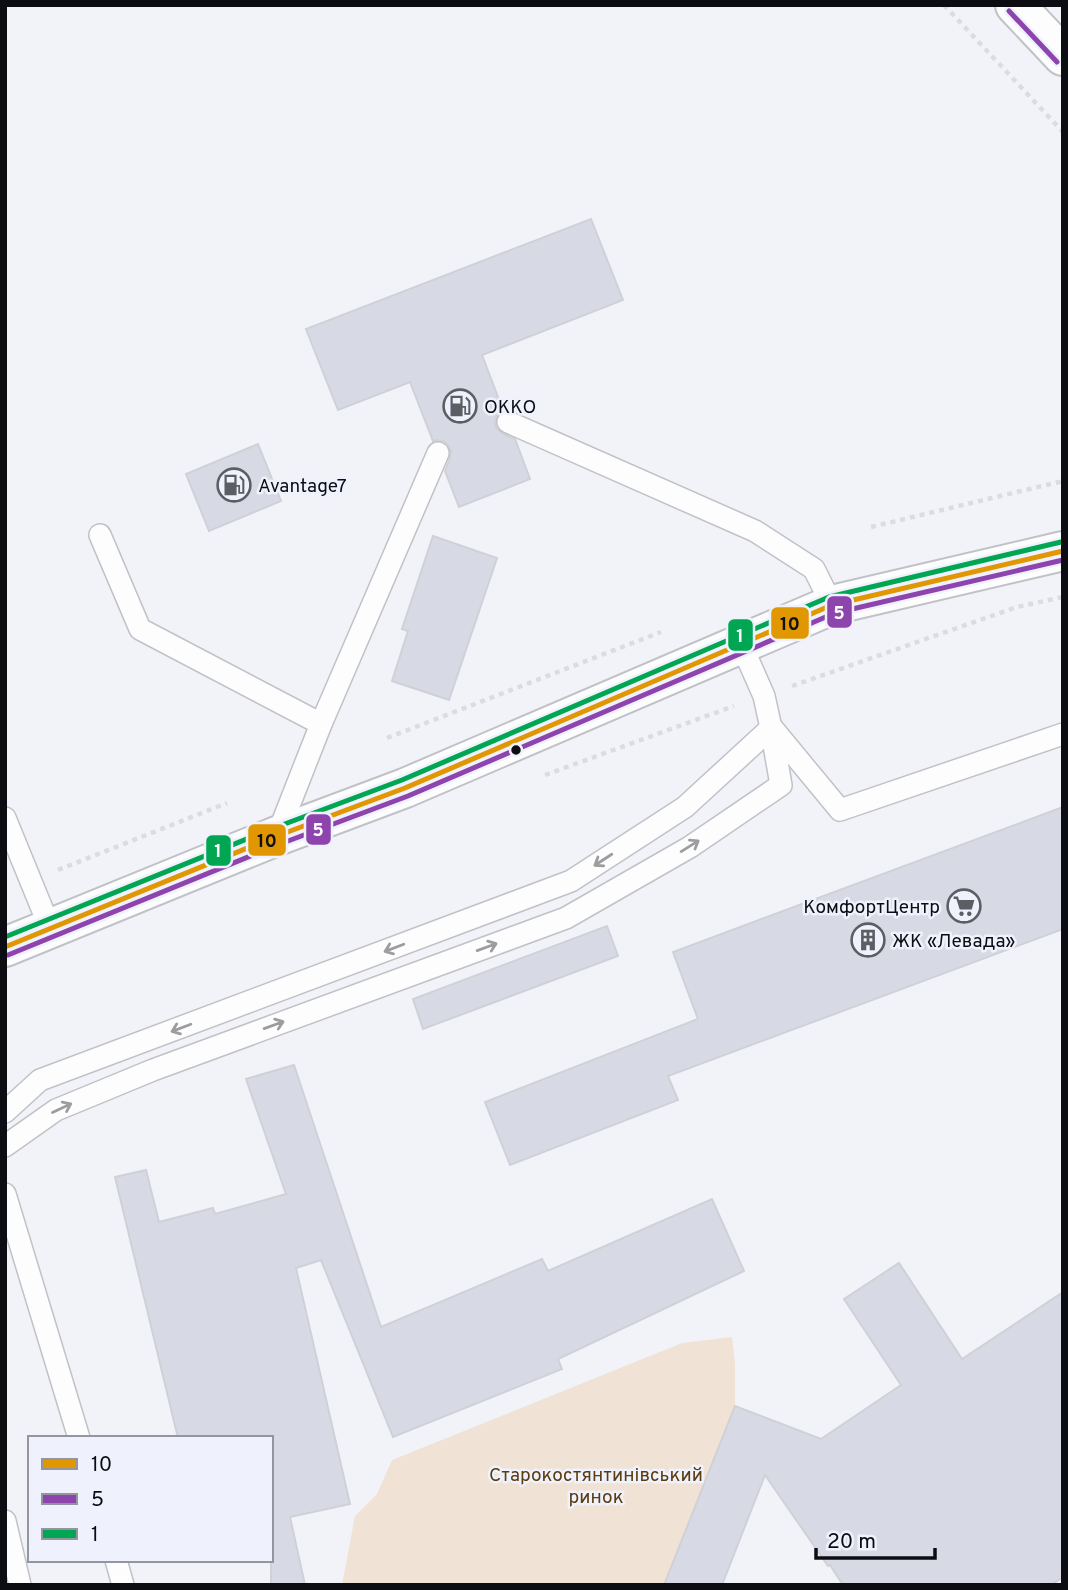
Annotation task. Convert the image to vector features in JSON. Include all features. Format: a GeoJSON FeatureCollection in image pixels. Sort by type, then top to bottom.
{"type":"FeatureCollection","features":[{"type":"Feature","properties":{"kind":"main road"},"geometry":{"type":"LineString","coordinates":[[1015,5],[1063,56]]}},
{"type":"Feature","properties":{"kind":"main road"},"geometry":{"type":"LineString","coordinates":[[5,947],[277,836],[405,788],[832,605],[1063,551]]}},
{"type":"Feature","properties":{"kind":"lane"},"geometry":{"type":"LineString","coordinates":[[508,422],[755,531],[814,569],[832,605]]}},
{"type":"Feature","properties":{"kind":"lane"},"geometry":{"type":"LineString","coordinates":[[277,836],[321,724],[438,453]]}},
{"type":"Feature","properties":{"kind":"lane"},"geometry":{"type":"LineString","coordinates":[[100,535],[140,629],[321,724]]}},
{"type":"Feature","properties":{"kind":"lane"},"geometry":{"type":"LineString","coordinates":[[5,1146],[56,1110],[141,1075],[566,918],[690,847],[781,785],[764,696],[741,644]]}},
{"type":"Feature","properties":{"kind":"lane"},"geometry":{"type":"LineString","coordinates":[[771,728],[840,810],[1063,734]]}},
{"type":"Feature","properties":{"kind":"lane"},"geometry":{"type":"LineString","coordinates":[[5,1112],[40,1080],[571,881],[685,807],[771,728]]}},
{"type":"Feature","properties":{"kind":"lane"},"geometry":{"type":"LineString","coordinates":[[5,818],[12,855],[31,881],[50,928]]}},
{"type":"Feature","properties":{"kind":"lane"},"geometry":{"type":"LineString","coordinates":[[5,1194],[78,1436]]}},
{"type":"Feature","properties":{"kind":"lane"},"geometry":{"type":"LineString","coordinates":[[5,1521],[20,1585]]}},
{"type":"Feature","properties":{"kind":"lane"},"geometry":{"type":"LineString","coordinates":[[117,1562],[123,1585]]}},
{"type":"Feature","properties":{"kind":"path"},"geometry":{"type":"LineString","coordinates":[[944,5],[1063,132]]}},
{"type":"Feature","properties":{"kind":"path"},"geometry":{"type":"LineString","coordinates":[[871,527],[1063,481]]}},
{"type":"Feature","properties":{"kind":"path"},"geometry":{"type":"LineString","coordinates":[[387,738],[670,628]]}},
{"type":"Feature","properties":{"kind":"path"},"geometry":{"type":"LineString","coordinates":[[31,881],[227,803]]}},
{"type":"Feature","properties":{"kind":"green space","name":"Старокостянтинівський ринок"},"geometry":{"type":"Polygon","coordinates":[[[732,1337],[735,1406],[664,1585],[342,1585],[355,1516],[377,1494],[392,1460],[682,1343],[732,1337]]]}},
{"type":"Feature","properties":{"kind":"building"},"geometry":{"type":"Polygon","coordinates":[[[591,219],[623,300],[482,355],[503,410],[496,417],[495,424],[503,434],[515,439],[530,479],[459,507],[445,471],[451,451],[444,441],[433,441],[410,382],[338,410],[306,329],[591,219]]]}},
{"type":"Feature","properties":{"kind":"building"},"geometry":{"type":"Polygon","coordinates":[[[258,444],[281,501],[209,531],[186,474],[258,444]]]}},
{"type":"Feature","properties":{"kind":"building"},"geometry":{"type":"Polygon","coordinates":[[[433,536],[497,558],[449,700],[392,681],[408,631],[402,629],[433,536]]]}},
{"type":"Feature","properties":{"kind":"building","name":"ЖК «Левада»"},"geometry":{"type":"Polygon","coordinates":[[[1063,807],[1063,929],[668,1076],[678,1100],[510,1165],[485,1102],[698,1019],[673,952],[1063,807]]]}},
{"type":"Feature","properties":{"kind":"building"},"geometry":{"type":"Polygon","coordinates":[[[607,926],[618,956],[423,1029],[413,999],[607,926]]]}},
{"type":"Feature","properties":{"kind":"building"},"geometry":{"type":"Polygon","coordinates":[[[294,1065],[381,1327],[542,1259],[548,1271],[712,1199],[744,1271],[558,1359],[562,1369],[393,1437],[321,1260],[296,1268],[350,1504],[290,1517],[305,1585],[271,1585],[273,1436],[178,1436],[115,1177],[146,1170],[159,1222],[213,1208],[215,1214],[286,1194],[246,1079],[294,1065]]]}},
{"type":"Feature","properties":{"kind":"building"},"geometry":{"type":"Polygon","coordinates":[[[899,1263],[962,1359],[1063,1292],[1063,1577],[1051,1585],[843,1585],[765,1475],[722,1585],[664,1585],[735,1406],[821,1439],[901,1385],[844,1299],[899,1263]]]}},
{"type":"Feature","properties":{"kind":"transit line","name":"5"},"geometry":{"type":"LineString","coordinates":[[1009,11],[1057,62]]}},
{"type":"Feature","properties":{"kind":"transit line","name":"1"},"geometry":{"type":"LineString","coordinates":[[5,937],[274,828],[402,780],[829,597],[1061,542]]}},
{"type":"Feature","properties":{"kind":"transit line","name":"10"},"geometry":{"type":"LineString","coordinates":[[5,947],[277,836],[405,788],[832,605],[1063,551]]}},
{"type":"Feature","properties":{"kind":"transit line","name":"5"},"geometry":{"type":"LineString","coordinates":[[8,955],[280,844],[408,796],[835,613],[1063,560]]}},
{"type":"Feature","properties":{"kind":"place","name":"ОККО"},"geometry":{"type":"Point","coordinates":[460,406]}},
{"type":"Feature","properties":{"kind":"place","name":"Avantage7"},"geometry":{"type":"Point","coordinates":[234,485]}},
{"type":"Feature","properties":{"kind":"place","name":"КомфортЦентр"},"geometry":{"type":"Point","coordinates":[964,906]}},
{"type":"Feature","properties":{"kind":"place","name":"ЖК «Левада»"},"geometry":{"type":"Point","coordinates":[868,940]}}]}
